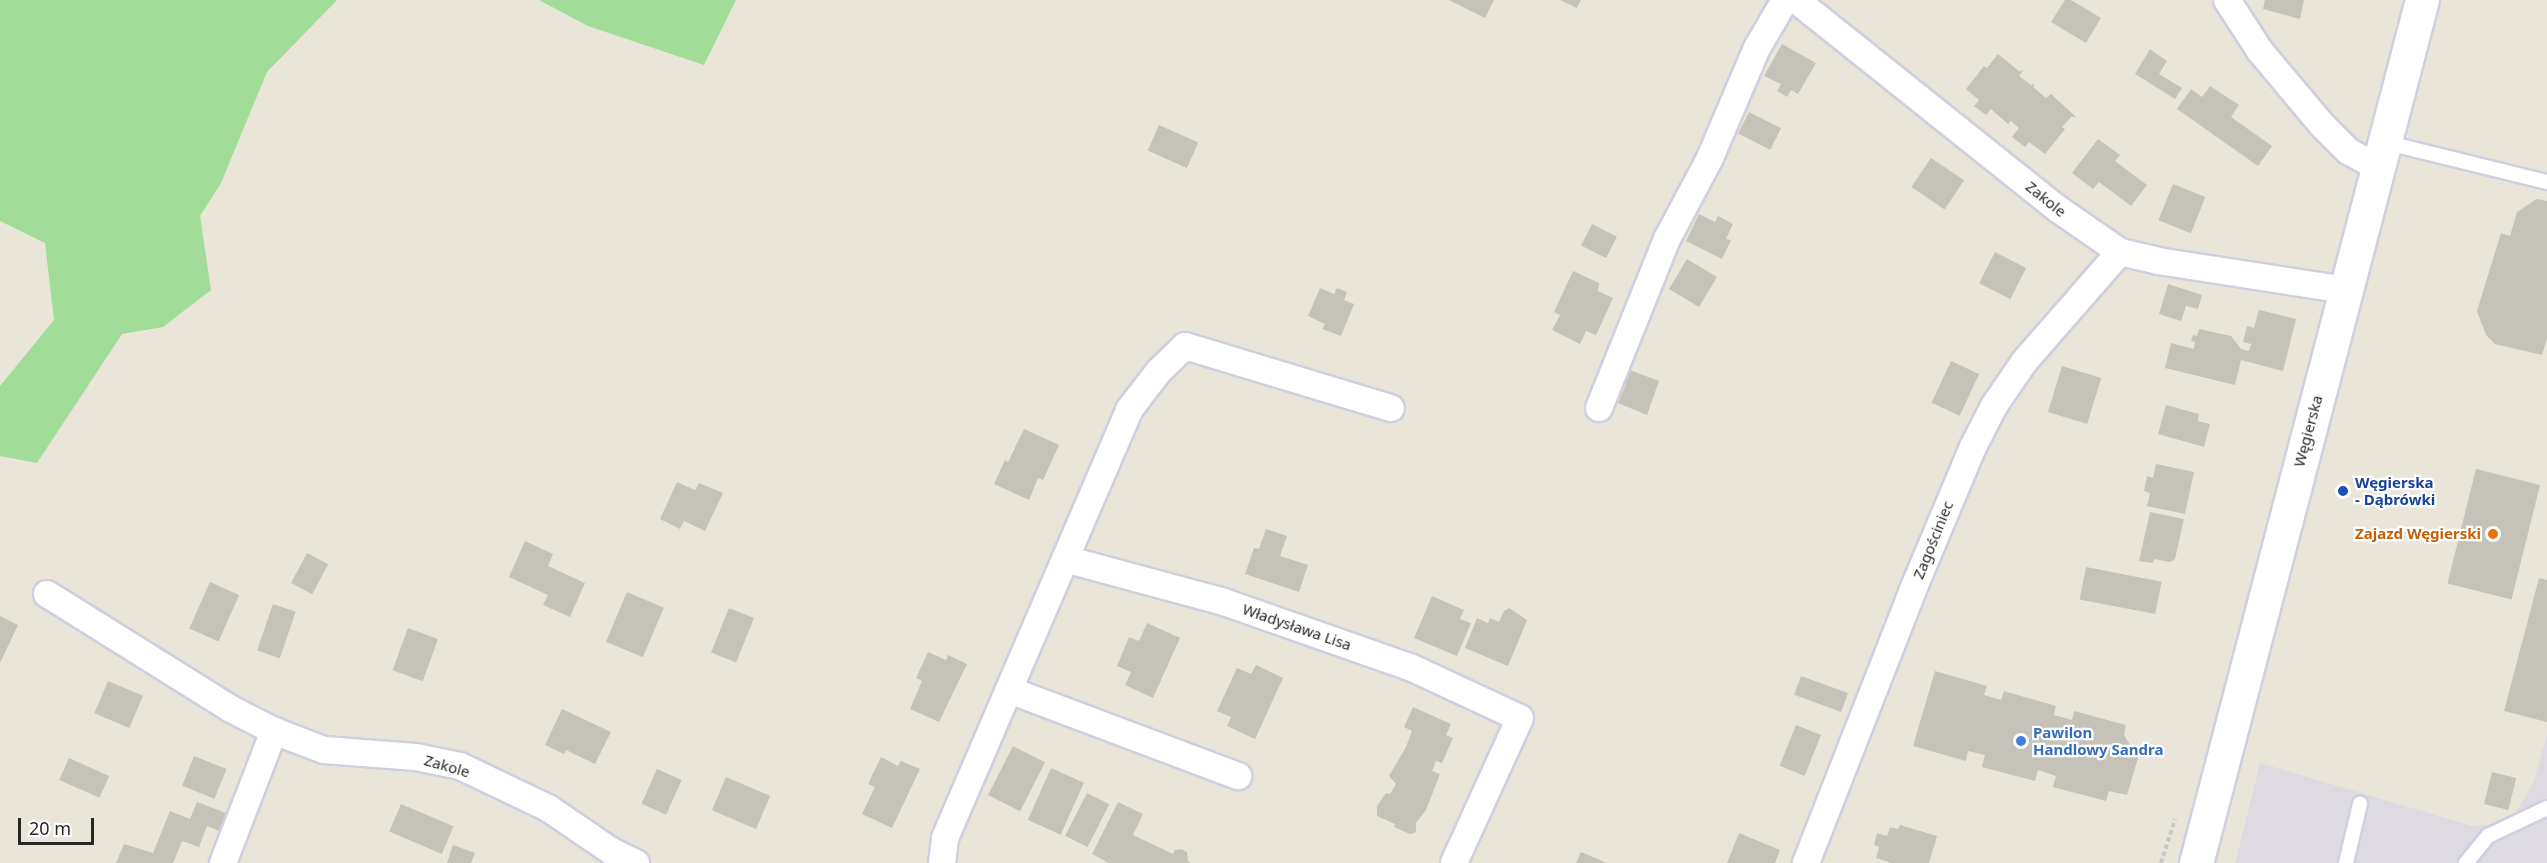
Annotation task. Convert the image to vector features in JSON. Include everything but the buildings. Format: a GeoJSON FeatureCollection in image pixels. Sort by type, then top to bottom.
{"type":"FeatureCollection","features":[{"type":"Feature","properties":{"kind":"main road","name":"Węgierska"},"geometry":{"type":"LineString","coordinates":[[2196,863],[2422,0]]}},
{"type":"Feature","properties":{"kind":"street"},"geometry":{"type":"LineString","coordinates":[[1599,408],[1667,239],[1710,158],[1757,48],[1785,0]]}},
{"type":"Feature","properties":{"kind":"street","name":"Zakole"},"geometry":{"type":"LineString","coordinates":[[1796,0],[2058,209],[2120,252],[2158,261],[2345,290]]}},
{"type":"Feature","properties":{"kind":"street"},"geometry":{"type":"LineString","coordinates":[[2227,0],[2260,51],[2323,126],[2348,150],[2381,155]]}},
{"type":"Feature","properties":{"kind":"street","name":"Zagościniec"},"geometry":{"type":"LineString","coordinates":[[1806,863],[1912,592],[1973,447],[1994,406],[2024,362],[2120,252]]}},
{"type":"Feature","properties":{"kind":"street"},"geometry":{"type":"LineString","coordinates":[[942,863],[945,838],[1130,410],[1159,371],[1185,345],[1391,408]]}},
{"type":"Feature","properties":{"kind":"street","name":"Władysława Lisa"},"geometry":{"type":"LineString","coordinates":[[1065,559],[1224,602],[1388,659],[1520,718],[1454,863]]}},
{"type":"Feature","properties":{"kind":"street","name":"Zakole"},"geometry":{"type":"LineString","coordinates":[[47,594],[168,671],[274,731],[324,750],[416,757],[460,766],[548,808],[611,851],[636,863]]}},
{"type":"Feature","properties":{"kind":"street"},"geometry":{"type":"LineString","coordinates":[[1009,690],[1238,776]]}},
{"type":"Feature","properties":{"kind":"street"},"geometry":{"type":"LineString","coordinates":[[223,863],[274,731]]}},
{"type":"Feature","properties":{"kind":"lane"},"geometry":{"type":"LineString","coordinates":[[2381,155],[2547,182]]}},
{"type":"Feature","properties":{"kind":"lane"},"geometry":{"type":"LineString","coordinates":[[2346,863],[2360,804]]}},
{"type":"Feature","properties":{"kind":"lane"},"geometry":{"type":"LineString","coordinates":[[2466,863],[2488,836],[2547,808]]}},
{"type":"Feature","properties":{"kind":"shaded area"},"geometry":{"type":"Polygon","coordinates":[[[2547,735],[2547,863],[2235,863],[2260,763],[2472,826],[2502,824],[2513,817],[2533,784],[2547,735]]]}},
{"type":"Feature","properties":{"kind":"green space"},"geometry":{"type":"Polygon","coordinates":[[[0,0],[337,0],[267,72],[221,183],[200,216],[211,290],[163,327],[122,334],[37,463],[0,456],[0,386],[54,320],[45,243],[0,221],[0,0]]]}},
{"type":"Feature","properties":{"kind":"green space"},"geometry":{"type":"Polygon","coordinates":[[[539,0],[736,0],[704,65],[588,26],[539,0]]]}},
{"type":"Feature","properties":{"kind":"place","name":"Węgierska - Dąbrówki"},"geometry":{"type":"Point","coordinates":[2343,491]}},
{"type":"Feature","properties":{"kind":"place","name":"Zajazd Węgierski"},"geometry":{"type":"Point","coordinates":[2493,534]}},
{"type":"Feature","properties":{"kind":"place","name":"Pawilon Handlowy Sandra"},"geometry":{"type":"Point","coordinates":[2021,741]}}]}
